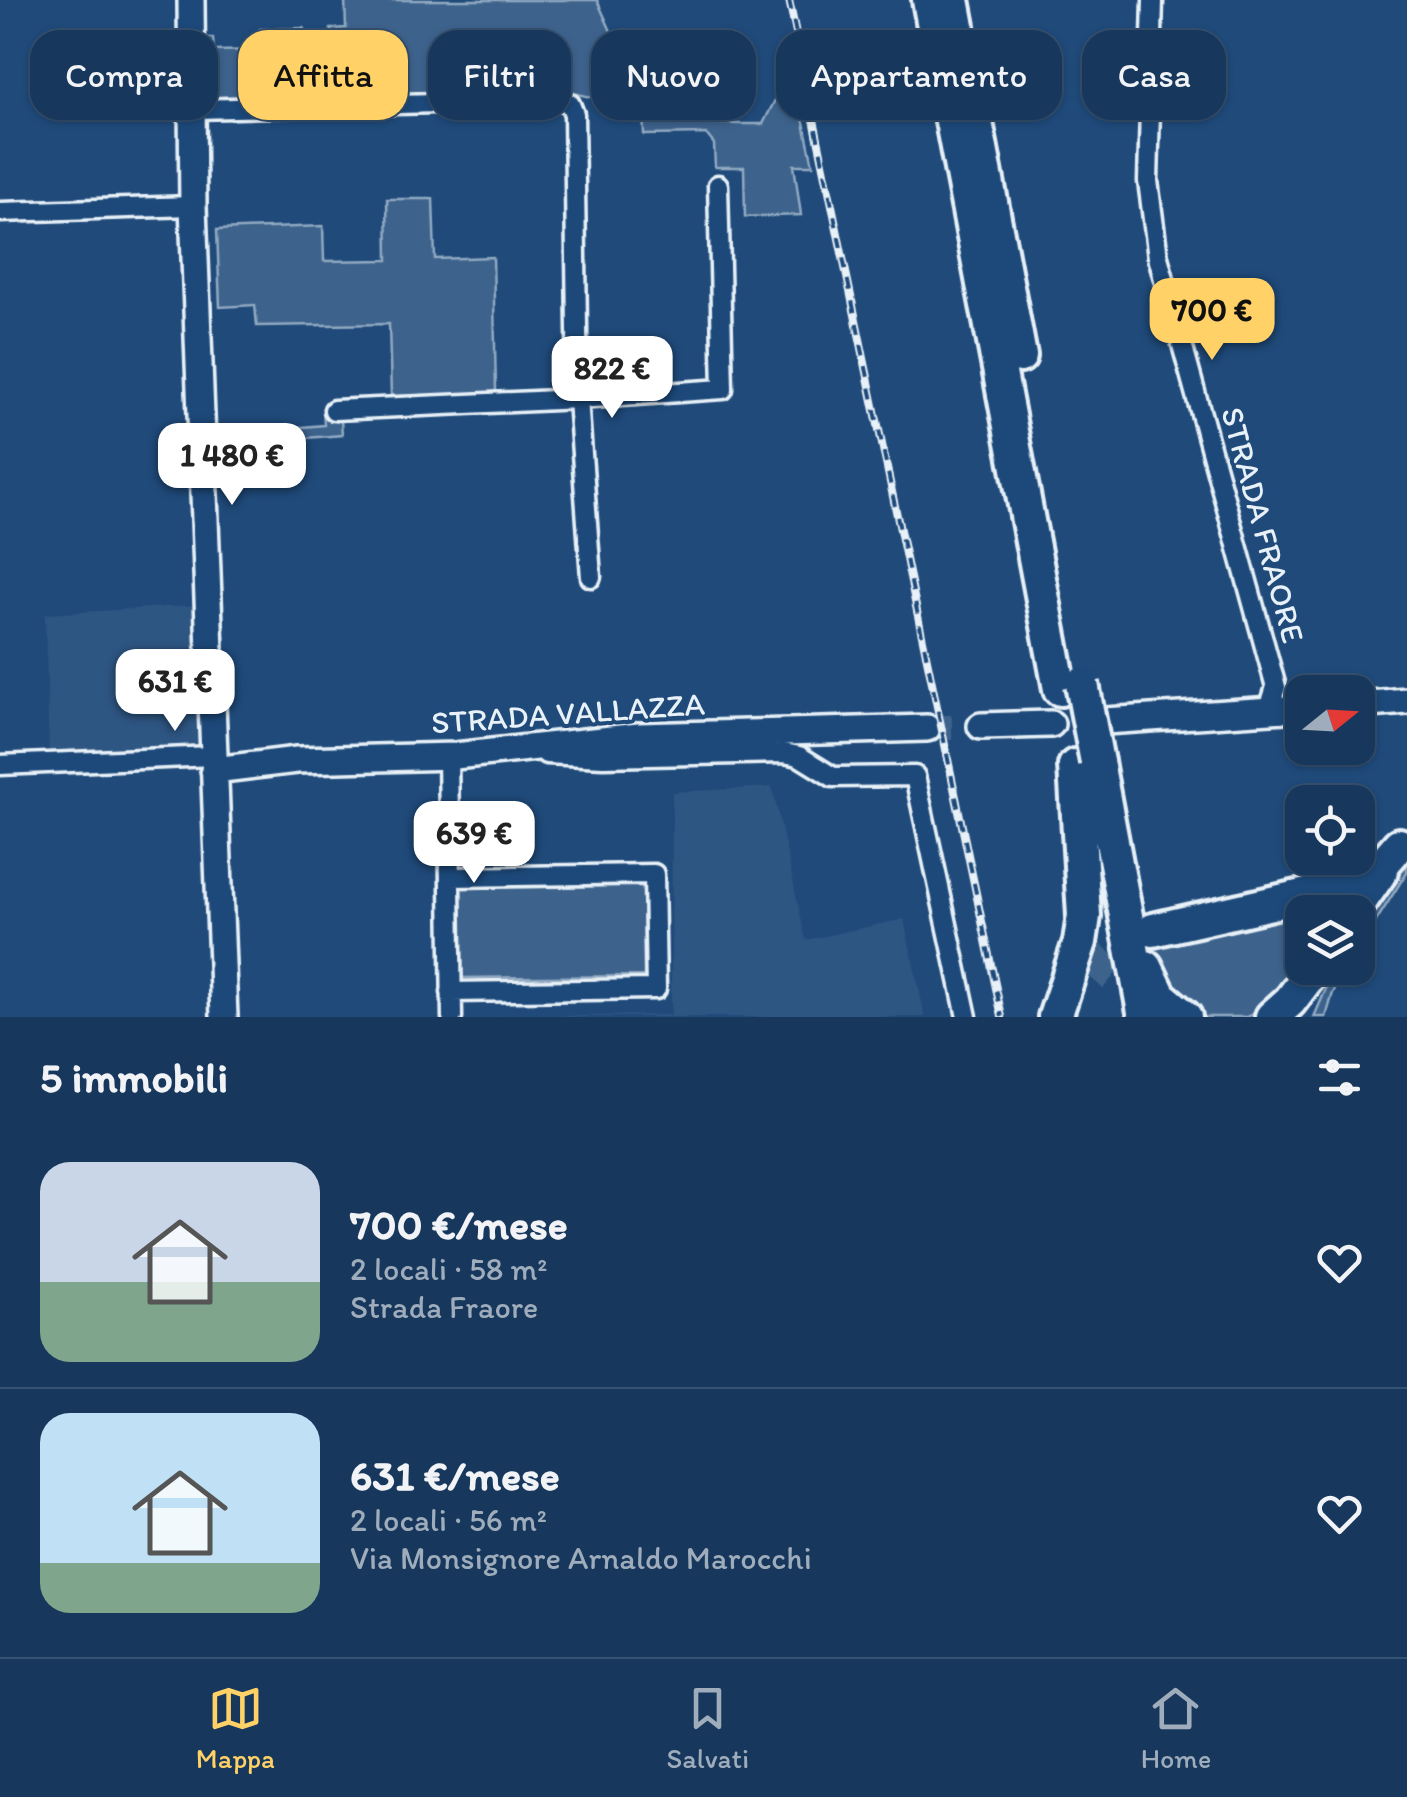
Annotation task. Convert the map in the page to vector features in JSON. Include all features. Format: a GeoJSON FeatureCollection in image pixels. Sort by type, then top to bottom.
{"type":"FeatureCollection","features":[{"type":"Feature","properties":{"kind":"highway"},"geometry":{"type":"LineString","coordinates":[[918,0],[929,30]]}},
{"type":"Feature","properties":{"kind":"highway"},"geometry":{"type":"LineString","coordinates":[[929,0],[935,30]]}},
{"type":"Feature","properties":{"kind":"highway"},"geometry":{"type":"LineString","coordinates":[[952,0],[1071,687]]}},
{"type":"Feature","properties":{"kind":"highway"},"geometry":{"type":"LineString","coordinates":[[953,120],[1086,764],[1123,1017]]}},
{"type":"Feature","properties":{"kind":"highway"},"geometry":{"type":"LineString","coordinates":[[1086,764],[1122,847],[1150,978],[1164,1001],[1184,1017]]}},
{"type":"Feature","properties":{"kind":"highway"},"geometry":{"type":"LineString","coordinates":[[1055,1017],[1080,942],[1084,916],[1086,764]]}},
{"type":"Feature","properties":{"kind":"highway"},"geometry":{"type":"LineString","coordinates":[[1106,814],[1145,1017]]}},
{"type":"Feature","properties":{"kind":"highway"},"geometry":{"type":"LineString","coordinates":[[1365,895],[1397,848]]}},
{"type":"Feature","properties":{"kind":"highway"},"geometry":{"type":"LineString","coordinates":[[1373,895],[1397,848]]}},
{"type":"Feature","properties":{"kind":"highway"},"geometry":{"type":"LineString","coordinates":[[1153,930],[1346,886],[1372,872],[1397,848]]}},
{"type":"Feature","properties":{"kind":"highway"},"geometry":{"type":"LineString","coordinates":[[1078,1017],[1090,978]]}},
{"type":"Feature","properties":{"kind":"highway"},"geometry":{"type":"LineString","coordinates":[[1272,1017],[1302,985]]}},
{"type":"Feature","properties":{"kind":"highway"},"geometry":{"type":"LineString","coordinates":[[1307,1017],[1319,985]]}},
{"type":"Feature","properties":{"kind":"street"},"geometry":{"type":"LineString","coordinates":[[190,0],[191,30]]}},
{"type":"Feature","properties":{"kind":"street","name":"STRADA FRAORE"},"geometry":{"type":"LineString","coordinates":[[1153,0],[1148,181],[1158,257],[1276,686],[1269,709]]}},
{"type":"Feature","properties":{"kind":"street"},"geometry":{"type":"LineString","coordinates":[[218,108],[561,100],[570,104],[574,114],[578,400],[590,572]]}},
{"type":"Feature","properties":{"kind":"street"},"geometry":{"type":"LineString","coordinates":[[194,120],[224,1017]]}},
{"type":"Feature","properties":{"kind":"street"},"geometry":{"type":"LineString","coordinates":[[334,410],[578,400],[722,388],[718,185]]}},
{"type":"Feature","properties":{"kind":"street"},"geometry":{"type":"LineString","coordinates":[[0,212],[194,206]]}},
{"type":"Feature","properties":{"kind":"street"},"geometry":{"type":"LineString","coordinates":[[1375,705],[1402,705]]}},
{"type":"Feature","properties":{"kind":"street"},"geometry":{"type":"LineString","coordinates":[[1105,721],[1285,709]]}},
{"type":"Feature","properties":{"kind":"street"},"geometry":{"type":"LineString","coordinates":[[972,726],[1051,724]]}},
{"type":"Feature","properties":{"kind":"street","name":"STRADA VALLAZZA"},"geometry":{"type":"LineString","coordinates":[[214,763],[448,756],[639,736],[927,728]]}},
{"type":"Feature","properties":{"kind":"street"},"geometry":{"type":"LineString","coordinates":[[491,752],[589,757],[784,753],[800,756],[833,777],[915,776],[967,1017]]}},
{"type":"Feature","properties":{"kind":"street"},"geometry":{"type":"LineString","coordinates":[[448,756],[452,1017]]}},
{"type":"Feature","properties":{"kind":"street"},"geometry":{"type":"LineString","coordinates":[[0,765],[137,759],[214,763]]}},
{"type":"Feature","properties":{"kind":"street"},"geometry":{"type":"LineString","coordinates":[[450,877],[654,874],[656,970],[656,989],[452,992]]}},
{"type":"Feature","properties":{"kind":"shaded area"},"geometry":{"type":"Polygon","coordinates":[[[345,0],[597,0],[611,30],[591,30],[591,97],[571,93],[571,30],[428,30],[428,92],[408,93],[408,30],[331,30],[346,28],[345,0]]]}},
{"type":"Feature","properties":{"kind":"shaded area"},"geometry":{"type":"Polygon","coordinates":[[[260,29],[304,30],[260,30],[260,29]]]}},
{"type":"Feature","properties":{"kind":"shaded area"},"geometry":{"type":"Polygon","coordinates":[[[238,50],[238,96],[218,97],[218,51],[238,50]]]}},
{"type":"Feature","properties":{"kind":"shaded area"},"geometry":{"type":"Polygon","coordinates":[[[776,98],[776,120],[803,120],[813,165],[794,165],[801,215],[745,217],[744,167],[715,167],[714,144],[706,134],[644,135],[643,120],[763,124],[776,98]]]}},
{"type":"Feature","properties":{"kind":"shaded area"},"geometry":{"type":"Polygon","coordinates":[[[387,199],[433,199],[435,259],[493,257],[493,393],[391,396],[389,324],[257,326],[255,305],[220,307],[217,230],[323,226],[324,261],[388,260],[387,199]]]}},
{"type":"Feature","properties":{"kind":"shaded area"},"geometry":{"type":"Polygon","coordinates":[[[340,403],[342,435],[281,440],[280,429],[324,425],[323,408],[340,403]]]}},
{"type":"Feature","properties":{"kind":"shaded area"},"geometry":{"type":"Polygon","coordinates":[[[200,605],[204,760],[49,757],[45,614],[200,605]]]}},
{"type":"Feature","properties":{"kind":"shaded area"},"geometry":{"type":"Polygon","coordinates":[[[772,787],[806,940],[904,919],[925,1017],[458,1017],[671,1015],[672,792],[772,787]]]}},
{"type":"Feature","properties":{"kind":"shaded area"},"geometry":{"type":"Polygon","coordinates":[[[1407,850],[1407,872],[1375,923],[1375,904],[1407,850]]]}},
{"type":"Feature","properties":{"kind":"shaded area"},"geometry":{"type":"Polygon","coordinates":[[[643,886],[644,976],[461,978],[460,888],[643,886]]]}},
{"type":"Feature","properties":{"kind":"shaded area"},"geometry":{"type":"Polygon","coordinates":[[[1285,907],[1285,985],[1263,1010],[1247,1017],[1203,1017],[1190,1012],[1148,954],[1156,947],[1154,937],[1285,907]]]}},
{"type":"Feature","properties":{"kind":"shaded area"},"geometry":{"type":"Polygon","coordinates":[[[1328,985],[1337,985],[1326,1017],[1314,1017],[1328,985]]]}},
{"type":"Feature","properties":{"kind":"tunnel"},"geometry":{"type":"LineString","coordinates":[[927,728],[964,727]]}},
{"type":"Feature","properties":{"kind":"tunnel"},"geometry":{"type":"LineString","coordinates":[[1091,978],[1115,950],[1153,930]]}},
{"type":"Feature","properties":{"kind":"railway"},"geometry":{"type":"LineString","coordinates":[[789,0],[1002,1017]]}}]}
